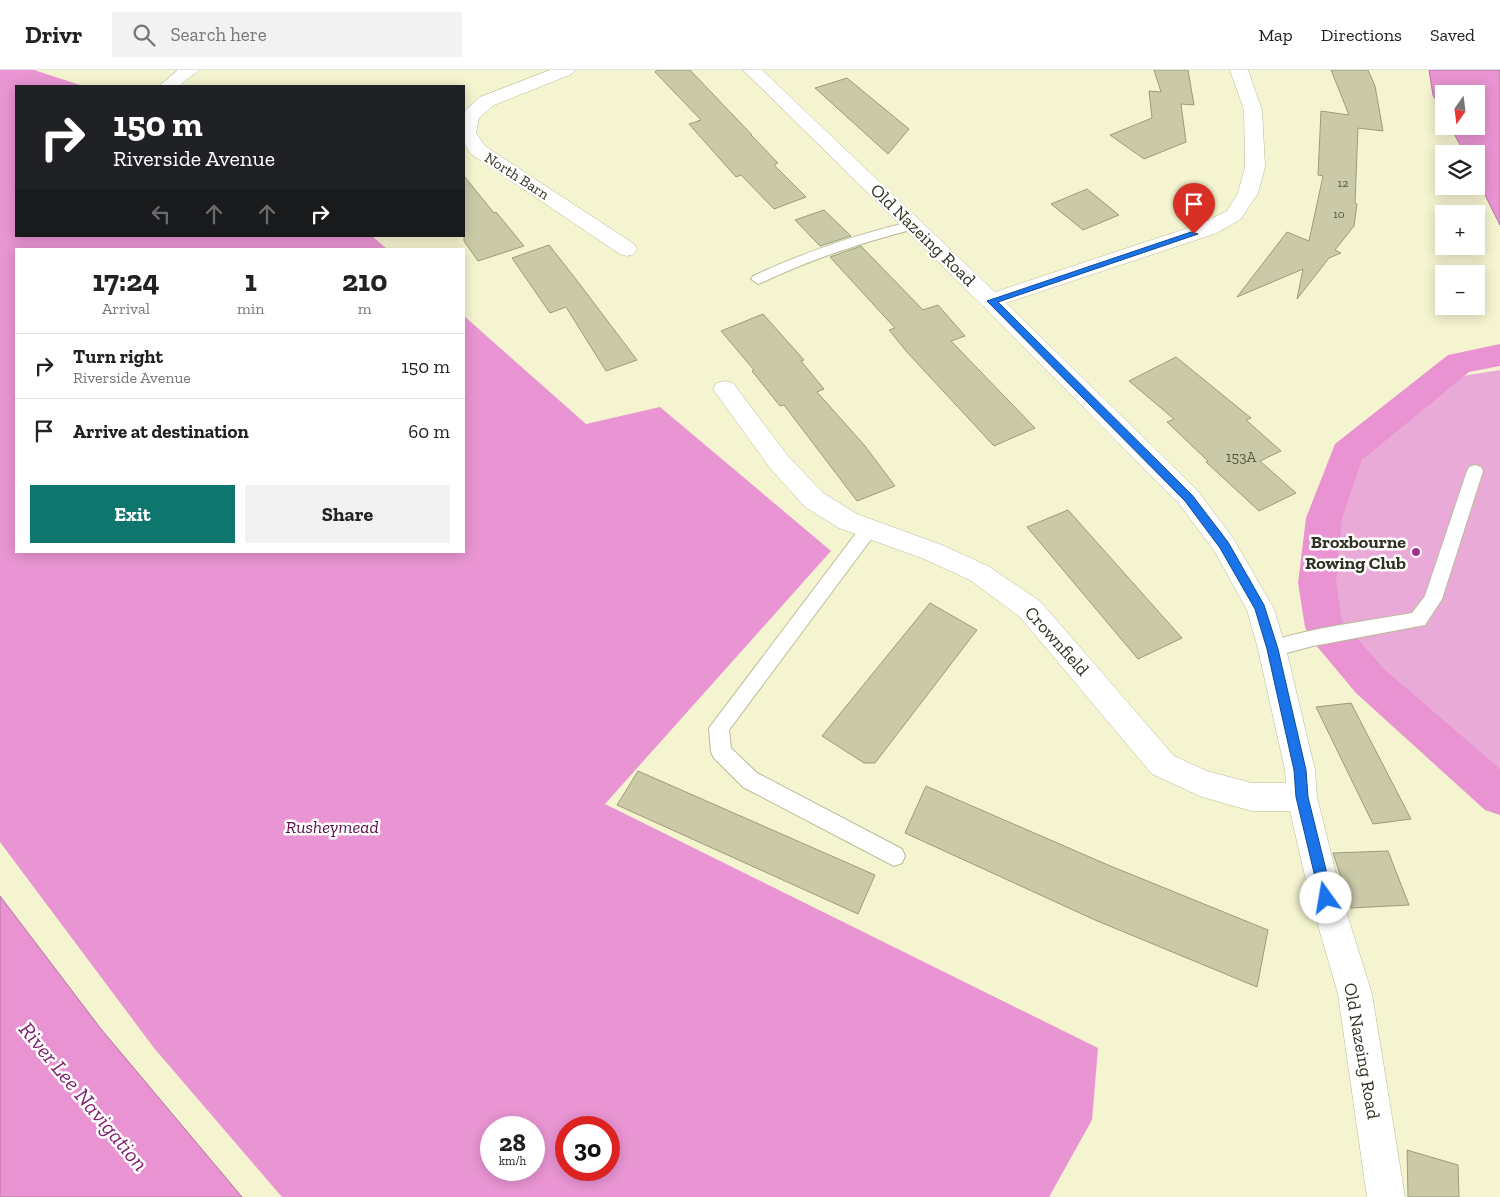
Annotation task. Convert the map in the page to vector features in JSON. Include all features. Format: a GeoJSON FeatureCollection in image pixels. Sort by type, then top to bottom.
{"type":"FeatureCollection","features":[{"type":"Feature","properties":{"kind":"street"},"geometry":{"type":"LineString","coordinates":[[169,85],[190,70]]}},
{"type":"Feature","properties":{"kind":"street","name":"North Barn"},"geometry":{"type":"LineString","coordinates":[[566,70],[487,101],[470,116],[467,132],[478,150],[627,249]]}},
{"type":"Feature","properties":{"kind":"street","name":"Old Nazeing Road"},"geometry":{"type":"LineString","coordinates":[[752,70],[991,301],[1188,498],[1224,545],[1260,608],[1272,649],[1300,770],[1302,797],[1326,898],[1355,994],[1386,1197]]}},
{"type":"Feature","properties":{"kind":"street"},"geometry":{"type":"LineString","coordinates":[[991,301],[1210,228],[1234,215],[1248,194],[1255,167],[1253,110],[1239,70]]}},
{"type":"Feature","properties":{"kind":"street","name":"Crownfield"},"geometry":{"type":"LineString","coordinates":[[725,389],[779,462],[814,500],[848,521],[934,552],[979,573],[1030,609],[1163,764],[1202,783],[1252,797],[1302,797]]}},
{"type":"Feature","properties":{"kind":"lane"},"geometry":{"type":"LineString","coordinates":[[758,279],[805,257],[846,242],[913,225]]}},
{"type":"Feature","properties":{"kind":"lane"},"geometry":{"type":"LineString","coordinates":[[1272,649],[1312,638],[1418,620],[1432,599],[1475,471]]}},
{"type":"Feature","properties":{"kind":"lane"},"geometry":{"type":"LineString","coordinates":[[869,529],[719,728],[721,752],[750,780],[894,856]]}},
{"type":"Feature","properties":{"kind":"shaded area","name":"Broxbourne Rowing Club"},"geometry":{"type":"Polygon","coordinates":[[[1500,370],[1500,776],[1465,751],[1336,625],[1327,577],[1336,526],[1351,476],[1378,439],[1462,376],[1500,370]]]}},
{"type":"Feature","properties":{"kind":"green space","name":"Rusheymead"},"geometry":{"type":"Polygon","coordinates":[[[0,70],[34,70],[80,85],[15,85],[15,237],[373,237],[386,248],[15,248],[15,553],[465,553],[465,317],[586,424],[660,407],[831,551],[605,804],[1098,1048],[1092,1120],[1049,1197],[282,1197],[154,1048],[0,842],[0,70]]]}},
{"type":"Feature","properties":{"kind":"water"},"geometry":{"type":"Polygon","coordinates":[[[1429,70],[1500,70],[1500,225],[1485,195],[1485,145],[1460,145],[1455,135],[1485,135],[1485,85],[1435,85],[1435,99],[1429,70]]]}},
{"type":"Feature","properties":{"kind":"water","name":"River Lee Navigation"},"geometry":{"type":"Polygon","coordinates":[[[0,896],[101,1029],[242,1197],[0,1197],[0,896]]]}},
{"type":"Feature","properties":{"kind":"building"},"geometry":{"type":"Polygon","coordinates":[[[657,70],[690,70],[778,163],[774,165],[806,197],[774,209],[741,175],[736,177],[689,124],[701,120],[655,72],[657,70]]]}},
{"type":"Feature","properties":{"kind":"building"},"geometry":{"type":"Polygon","coordinates":[[[1154,70],[1188,70],[1194,105],[1181,104],[1186,142],[1144,159],[1110,135],[1152,118],[1149,91],[1161,92],[1154,70]]]}},
{"type":"Feature","properties":{"kind":"building"},"geometry":{"type":"Polygon","coordinates":[[[1331,70],[1368,70],[1375,86],[1383,131],[1358,128],[1355,203],[1357,204],[1354,226],[1335,250],[1341,253],[1329,258],[1297,299],[1303,269],[1237,297],[1287,232],[1309,241],[1323,176],[1318,175],[1321,111],[1349,115],[1331,70]]]}},
{"type":"Feature","properties":{"kind":"building"},"geometry":{"type":"Polygon","coordinates":[[[847,78],[909,129],[888,154],[815,88],[847,78]]]}},
{"type":"Feature","properties":{"kind":"building"},"geometry":{"type":"Polygon","coordinates":[[[465,177],[524,246],[478,261],[464,241],[465,177]]]}},
{"type":"Feature","properties":{"kind":"building"},"geometry":{"type":"Polygon","coordinates":[[[1087,189],[1119,215],[1083,230],[1051,204],[1087,189]]]}},
{"type":"Feature","properties":{"kind":"building"},"geometry":{"type":"Polygon","coordinates":[[[824,210],[851,236],[820,246],[795,220],[824,210]]]}},
{"type":"Feature","properties":{"kind":"building"},"geometry":{"type":"Polygon","coordinates":[[[549,245],[637,360],[606,371],[566,307],[550,313],[512,258],[549,245]]]}},
{"type":"Feature","properties":{"kind":"building"},"geometry":{"type":"Polygon","coordinates":[[[861,246],[923,310],[938,305],[965,336],[951,341],[1035,428],[994,446],[906,351],[889,330],[895,328],[830,257],[861,246]]]}},
{"type":"Feature","properties":{"kind":"building"},"geometry":{"type":"Polygon","coordinates":[[[763,314],[804,360],[801,361],[824,389],[817,392],[865,446],[895,486],[857,501],[784,405],[780,406],[752,371],[754,370],[721,331],[763,314]]]}},
{"type":"Feature","properties":{"kind":"building"},"geometry":{"type":"Polygon","coordinates":[[[1176,357],[1251,418],[1246,420],[1281,451],[1260,461],[1296,493],[1259,511],[1206,462],[1208,461],[1167,422],[1174,419],[1129,381],[1176,357]]]}},
{"type":"Feature","properties":{"kind":"building"},"geometry":{"type":"Polygon","coordinates":[[[1068,510],[1182,638],[1138,659],[1027,527],[1068,510]]]}},
{"type":"Feature","properties":{"kind":"building"},"geometry":{"type":"Polygon","coordinates":[[[930,603],[977,630],[875,763],[864,763],[822,736],[930,603]]]}},
{"type":"Feature","properties":{"kind":"building"},"geometry":{"type":"Polygon","coordinates":[[[1351,703],[1411,819],[1373,824],[1316,707],[1351,703]]]}},
{"type":"Feature","properties":{"kind":"building"},"geometry":{"type":"Polygon","coordinates":[[[638,771],[875,875],[858,914],[617,805],[638,771]]]}},
{"type":"Feature","properties":{"kind":"building"},"geometry":{"type":"Polygon","coordinates":[[[926,786],[1108,865],[1268,930],[1257,987],[1095,920],[905,833],[926,786]]]}},
{"type":"Feature","properties":{"kind":"building"},"geometry":{"type":"Polygon","coordinates":[[[1388,851],[1409,905],[1351,908],[1333,853],[1388,851]]]}},
{"type":"Feature","properties":{"kind":"building"},"geometry":{"type":"Polygon","coordinates":[[[1407,1150],[1458,1165],[1459,1197],[1408,1197],[1407,1150]]]}},
{"type":"Feature","properties":{"kind":"waterway"},"geometry":{"type":"LineString","coordinates":[[1500,355],[1459,363],[1347,453],[1324,518],[1317,583],[1324,627],[1370,681],[1500,796]]}},
{"type":"Feature","properties":{"kind":"place","name":"Broxbourne Rowing Club"},"geometry":{"type":"Point","coordinates":[1416,552]}},
{"type":"Feature","properties":{"kind":"route"},"geometry":{"type":"LineString","coordinates":[[1194,234],[991,301],[1188,498],[1224,545],[1241,578],[1260,608],[1272,649],[1300,770],[1302,797],[1326,898]]}}]}
